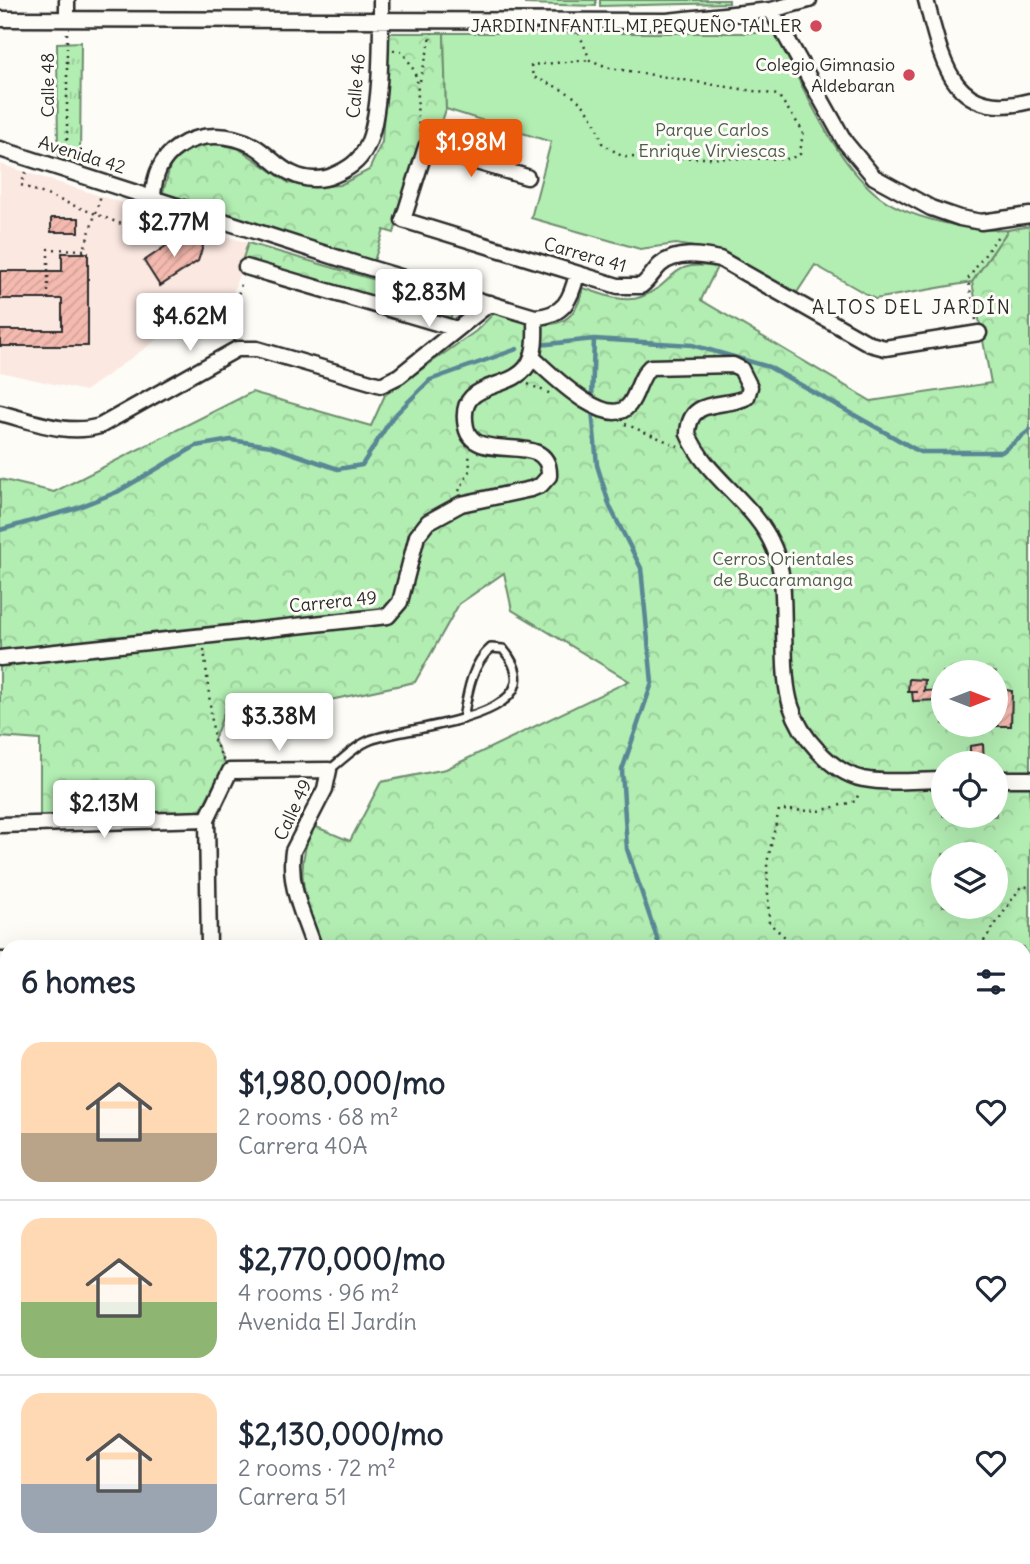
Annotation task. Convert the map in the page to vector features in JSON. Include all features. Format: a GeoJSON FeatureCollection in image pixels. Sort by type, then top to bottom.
{"type":"FeatureCollection","features":[{"type":"Feature","properties":{"kind":"street"},"geometry":{"type":"LineString","coordinates":[[67,0],[67,19]]}},
{"type":"Feature","properties":{"kind":"street","name":"Calle 46"},"geometry":{"type":"LineString","coordinates":[[153,197],[154,180],[160,165],[170,152],[184,143],[211,136],[241,140],[296,176],[329,178],[349,168],[370,140],[381,0]]}},
{"type":"Feature","properties":{"kind":"street"},"geometry":{"type":"LineString","coordinates":[[0,19],[667,21],[771,10],[809,0]]}},
{"type":"Feature","properties":{"kind":"street"},"geometry":{"type":"LineString","coordinates":[[926,0],[945,69],[951,79],[975,100],[1006,108],[1030,101]]}},
{"type":"Feature","properties":{"kind":"street"},"geometry":{"type":"LineString","coordinates":[[771,10],[860,163],[896,190],[960,218],[981,222],[1010,220],[1030,215]]}},
{"type":"Feature","properties":{"kind":"street"},"geometry":{"type":"LineString","coordinates":[[426,146],[527,177]]}},
{"type":"Feature","properties":{"kind":"street","name":"Carrera 41"},"geometry":{"type":"LineString","coordinates":[[426,146],[403,220],[618,286],[641,286],[668,260],[704,255],[720,259],[870,344],[885,348],[979,333]]}},
{"type":"Feature","properties":{"kind":"street","name":"Avenida 42"},"geometry":{"type":"LineString","coordinates":[[0,149],[360,265],[535,317]]}},
{"type":"Feature","properties":{"kind":"street"},"geometry":{"type":"LineString","coordinates":[[246,267],[457,329]]}},
{"type":"Feature","properties":{"kind":"street"},"geometry":{"type":"LineString","coordinates":[[467,431],[465,413],[471,397],[478,391],[513,378],[524,370],[532,357],[535,317],[557,313],[566,305],[577,274]]}},
{"type":"Feature","properties":{"kind":"street"},"geometry":{"type":"LineString","coordinates":[[0,413],[64,429],[85,430],[100,426],[237,349],[257,349],[381,385],[399,376],[490,303]]}},
{"type":"Feature","properties":{"kind":"street"},"geometry":{"type":"LineString","coordinates":[[532,357],[585,402],[600,409],[625,409],[650,367],[733,365],[747,376],[750,393],[741,401],[709,404],[696,410],[691,417],[688,433],[700,455],[765,530],[774,546],[782,583],[788,692],[796,718],[814,746],[831,762],[863,779],[931,780]]}},
{"type":"Feature","properties":{"kind":"street","name":"Carrera 49"},"geometry":{"type":"LineString","coordinates":[[0,658],[388,616],[400,602],[421,529],[450,508],[531,489],[541,485],[549,475],[549,465],[540,454],[523,448],[486,444],[474,439],[467,431]]}},
{"type":"Feature","properties":{"kind":"street"},"geometry":{"type":"LineString","coordinates":[[209,940],[207,819],[230,771],[329,770]]}},
{"type":"Feature","properties":{"kind":"street","name":"Calle 49"},"geometry":{"type":"LineString","coordinates":[[312,940],[293,886],[291,862],[293,851],[325,789],[329,770]]}},
{"type":"Feature","properties":{"kind":"street"},"geometry":{"type":"LineString","coordinates":[[1008,779],[1030,779]]}},
{"type":"Feature","properties":{"kind":"street"},"geometry":{"type":"LineString","coordinates":[[0,825],[207,819]]}},
{"type":"Feature","properties":{"kind":"lane"},"geometry":{"type":"LineString","coordinates":[[329,770],[368,741],[463,719],[496,706],[513,689],[516,679],[513,661],[503,649],[491,648],[483,654],[472,677],[463,719]]}},
{"type":"Feature","properties":{"kind":"path","name":"Calle 48"},"geometry":{"type":"LineString","coordinates":[[67,19],[67,170]]}},
{"type":"Feature","properties":{"kind":"path"},"geometry":{"type":"LineString","coordinates":[[426,146],[419,131],[419,84],[435,21]]}},
{"type":"Feature","properties":{"kind":"path"},"geometry":{"type":"LineString","coordinates":[[575,21],[590,60],[610,68],[778,95],[803,131],[800,154],[789,159],[623,157],[602,143],[596,122],[581,100],[533,77],[531,65],[590,60]]}},
{"type":"Feature","properties":{"kind":"path"},"geometry":{"type":"LineString","coordinates":[[379,49],[401,51],[414,67],[419,84]]}},
{"type":"Feature","properties":{"kind":"path"},"geometry":{"type":"LineString","coordinates":[[31,159],[21,186],[124,225]]}},
{"type":"Feature","properties":{"kind":"path"},"geometry":{"type":"LineString","coordinates":[[48,299],[48,249],[83,251],[105,182]]}},
{"type":"Feature","properties":{"kind":"path"},"geometry":{"type":"LineString","coordinates":[[979,333],[968,279],[1010,220]]}},
{"type":"Feature","properties":{"kind":"path"},"geometry":{"type":"LineString","coordinates":[[237,349],[235,307],[246,267]]}},
{"type":"Feature","properties":{"kind":"path"},"geometry":{"type":"LineString","coordinates":[[513,378],[560,397]]}},
{"type":"Feature","properties":{"kind":"path"},"geometry":{"type":"LineString","coordinates":[[614,419],[700,455]]}},
{"type":"Feature","properties":{"kind":"path"},"geometry":{"type":"LineString","coordinates":[[450,508],[470,471],[467,431]]}},
{"type":"Feature","properties":{"kind":"path"},"geometry":{"type":"LineString","coordinates":[[202,635],[214,740],[230,771]]}},
{"type":"Feature","properties":{"kind":"path"},"geometry":{"type":"LineString","coordinates":[[782,940],[785,936],[769,923],[767,863],[779,810],[819,811],[856,802],[863,779]]}},
{"type":"Feature","properties":{"kind":"path"},"geometry":{"type":"LineString","coordinates":[[985,940],[1020,888],[1030,886]]}},
{"type":"Feature","properties":{"kind":"shaded area"},"geometry":{"type":"Polygon","coordinates":[[[0,164],[248,243],[231,301],[218,296],[85,391],[0,372],[0,164]]]}},
{"type":"Feature","properties":{"kind":"green space"},"geometry":{"type":"Polygon","coordinates":[[[525,0],[596,0],[596,6],[525,4],[525,0]]]}},
{"type":"Feature","properties":{"kind":"green space"},"geometry":{"type":"Polygon","coordinates":[[[600,0],[729,0],[729,3],[600,6],[600,0]]]}},
{"type":"Feature","properties":{"kind":"green space"},"geometry":{"type":"Polygon","coordinates":[[[389,33],[444,33],[446,109],[436,141],[422,137],[394,233],[384,230],[374,261],[162,196],[173,156],[181,150],[206,142],[238,148],[289,183],[311,187],[340,185],[369,170],[382,142],[389,33]]]}},
{"type":"Feature","properties":{"kind":"green space","name":"Parque Carlos Enrique Virviescas"},"geometry":{"type":"Polygon","coordinates":[[[444,33],[775,33],[831,139],[859,178],[875,193],[903,210],[939,222],[976,229],[1008,230],[972,282],[875,299],[815,265],[796,294],[718,251],[676,244],[640,249],[531,218],[551,142],[446,109],[444,33]]]}},
{"type":"Feature","properties":{"kind":"green space"},"geometry":{"type":"Polygon","coordinates":[[[81,42],[80,163],[58,157],[57,43],[81,42]]]}},
{"type":"Feature","properties":{"kind":"green space","name":"Cerros Orientales de Bucaramanga"},"geometry":{"type":"Polygon","coordinates":[[[1030,226],[1030,940],[320,940],[307,901],[302,872],[307,842],[314,826],[350,841],[381,782],[446,769],[629,681],[512,610],[504,573],[459,604],[415,682],[283,710],[229,699],[214,740],[225,763],[200,812],[40,816],[40,740],[0,737],[0,479],[54,492],[252,392],[371,426],[385,395],[476,331],[495,312],[537,323],[561,322],[570,316],[578,305],[583,288],[612,297],[634,299],[653,291],[689,266],[717,267],[701,300],[871,401],[991,383],[972,282],[1008,230],[1030,226]]]}},
{"type":"Feature","properties":{"kind":"green space"},"geometry":{"type":"Polygon","coordinates":[[[248,243],[458,304],[450,318],[243,258],[248,243]]]}},
{"type":"Feature","properties":{"kind":"building"},"geometry":{"type":"Polygon","coordinates":[[[51,218],[79,218],[79,232],[51,232],[51,218]]]}},
{"type":"Feature","properties":{"kind":"building"},"geometry":{"type":"Polygon","coordinates":[[[182,235],[204,243],[198,261],[160,286],[144,261],[182,235]]]}},
{"type":"Feature","properties":{"kind":"building"},"geometry":{"type":"Polygon","coordinates":[[[62,253],[88,253],[88,346],[0,346],[0,330],[62,330],[62,299],[0,299],[0,271],[62,271],[62,253]]]}},
{"type":"Feature","properties":{"kind":"building"},"geometry":{"type":"Polygon","coordinates":[[[909,679],[925,680],[924,691],[931,691],[931,700],[913,701],[912,692],[908,692],[909,679]]]}},
{"type":"Feature","properties":{"kind":"building"},"geometry":{"type":"Polygon","coordinates":[[[1008,690],[1012,691],[1011,726],[1008,726],[1008,690]]]}},
{"type":"Feature","properties":{"kind":"building"},"geometry":{"type":"Polygon","coordinates":[[[983,744],[983,751],[970,751],[970,746],[983,744]]]}},
{"type":"Feature","properties":{"kind":"waterway"},"geometry":{"type":"LineString","coordinates":[[539,345],[594,339],[692,345],[769,367],[920,452],[1002,452],[1030,430]]}},
{"type":"Feature","properties":{"kind":"waterway"},"geometry":{"type":"LineString","coordinates":[[592,400],[594,339]]}},
{"type":"Feature","properties":{"kind":"waterway"},"geometry":{"type":"LineString","coordinates":[[0,530],[74,509],[117,492],[196,446],[231,440],[271,446],[338,469],[362,465],[392,418],[430,380],[517,349]]}},
{"type":"Feature","properties":{"kind":"waterway"},"geometry":{"type":"LineString","coordinates":[[592,409],[597,465],[610,507],[641,568],[652,683],[622,770],[627,849],[658,940]]}},
{"type":"Feature","properties":{"kind":"place","name":"JARDIN INFANTIL MI PEQUEÑO TALLER"},"geometry":{"type":"Point","coordinates":[816,26]}},
{"type":"Feature","properties":{"kind":"place","name":"Colegio Gimnasio Aldebaran"},"geometry":{"type":"Point","coordinates":[909,75]}},
{"type":"Feature","properties":{"kind":"district","name":"ALTOS DEL JARDÍN"},"geometry":{"type":"Point","coordinates":[912,307]}}]}
